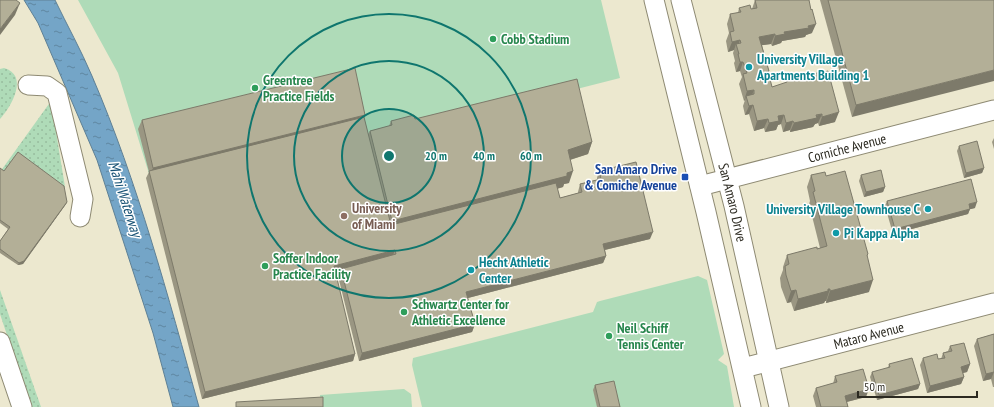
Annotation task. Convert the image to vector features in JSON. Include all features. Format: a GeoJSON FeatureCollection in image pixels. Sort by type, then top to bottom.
{"type":"FeatureCollection","features":[{"type":"Feature","properties":{"kind":"street","name":"San Amaro Drive"},"geometry":{"type":"LineString","coordinates":[[681,0],[727,179],[780,407]]}},
{"type":"Feature","properties":{"kind":"street","name":"San Amaro Drive"},"geometry":{"type":"LineString","coordinates":[[658,1],[751,407]]}},
{"type":"Feature","properties":{"kind":"street"},"geometry":{"type":"LineString","coordinates":[[28,85],[47,86],[57,93],[83,199],[80,217]]}},
{"type":"Feature","properties":{"kind":"street","name":"Corniche Avenue"},"geometry":{"type":"LineString","coordinates":[[700,186],[994,110]]}},
{"type":"Feature","properties":{"kind":"street","name":"Mataro Avenue"},"geometry":{"type":"LineString","coordinates":[[743,368],[994,303]]}},
{"type":"Feature","properties":{"kind":"street"},"geometry":{"type":"LineString","coordinates":[[0,342],[22,407]]}},
{"type":"Feature","properties":{"kind":"green space"},"geometry":{"type":"Polygon","coordinates":[[[78,0],[601,0],[620,78],[411,131],[150,177],[118,73],[78,0]]]}},
{"type":"Feature","properties":{"kind":"green space"},"geometry":{"type":"Polygon","coordinates":[[[4,68],[16,77],[17,84],[13,99],[0,119],[0,69],[4,68]]]}},
{"type":"Feature","properties":{"kind":"green space"},"geometry":{"type":"Polygon","coordinates":[[[51,101],[65,187],[63,189],[0,172],[51,101]]]}},
{"type":"Feature","properties":{"kind":"green space","name":"Neil Schiff Tennis Center"},"geometry":{"type":"Polygon","coordinates":[[[698,276],[707,280],[724,354],[718,360],[727,366],[734,407],[422,407],[412,365],[413,358],[593,312],[597,302],[698,276]]]}},
{"type":"Feature","properties":{"kind":"green space"},"geometry":{"type":"Polygon","coordinates":[[[0,290],[41,407],[31,407],[0,314],[0,290]]]}},
{"type":"Feature","properties":{"kind":"green space"},"geometry":{"type":"Polygon","coordinates":[[[404,389],[411,394],[412,407],[321,407],[320,395],[404,389]]]}},
{"type":"Feature","properties":{"kind":"water","name":"Mahi Waterway"},"geometry":{"type":"Polygon","coordinates":[[[24,0],[55,0],[92,76],[109,116],[138,198],[164,282],[199,407],[173,407],[153,333],[97,160],[38,23],[24,0]]]}},
{"type":"Feature","properties":{"kind":"building"},"geometry":{"type":"Polygon","coordinates":[[[0,0],[16,0],[20,3],[0,29],[0,0]]]}},
{"type":"Feature","properties":{"kind":"building","name":"University Village Apartments Building 1"},"geometry":{"type":"Polygon","coordinates":[[[755,0],[809,0],[816,24],[808,26],[809,28],[784,32],[785,34],[759,37],[772,87],[797,78],[797,80],[820,72],[828,71],[839,112],[822,117],[822,114],[816,115],[817,118],[794,123],[793,121],[786,123],[784,115],[778,116],[779,121],[769,123],[768,119],[757,121],[753,105],[749,106],[746,96],[754,94],[754,90],[747,91],[743,74],[747,73],[743,62],[740,62],[736,44],[741,43],[740,40],[732,42],[730,32],[734,31],[730,14],[741,12],[739,8],[750,5],[751,9],[757,8],[755,0]]]}},
{"type":"Feature","properties":{"kind":"building"},"geometry":{"type":"Polygon","coordinates":[[[828,0],[994,0],[994,70],[856,105],[828,0]]]}},
{"type":"Feature","properties":{"kind":"building"},"geometry":{"type":"Polygon","coordinates":[[[355,68],[365,115],[153,168],[142,120],[355,68]]]}},
{"type":"Feature","properties":{"kind":"building"},"geometry":{"type":"Polygon","coordinates":[[[577,79],[592,142],[568,150],[573,171],[567,173],[567,176],[392,221],[370,131],[392,125],[391,121],[414,115],[415,119],[577,79]]]}},
{"type":"Feature","properties":{"kind":"building"},"geometry":{"type":"Polygon","coordinates":[[[364,117],[391,225],[556,183],[560,198],[582,192],[580,184],[601,179],[599,171],[636,162],[653,232],[603,244],[606,256],[466,292],[475,324],[362,353],[341,269],[396,254],[395,250],[334,266],[355,354],[205,392],[149,171],[364,117]]]}},
{"type":"Feature","properties":{"kind":"building"},"geometry":{"type":"Polygon","coordinates":[[[977,141],[984,168],[966,173],[959,146],[977,141]]]}},
{"type":"Feature","properties":{"kind":"building"},"geometry":{"type":"Polygon","coordinates":[[[18,152],[64,186],[67,202],[24,261],[19,263],[0,249],[0,241],[10,227],[0,220],[0,168],[4,171],[18,152]]]}},
{"type":"Feature","properties":{"kind":"building"},"geometry":{"type":"Polygon","coordinates":[[[881,170],[885,187],[866,192],[861,175],[881,170]]]}},
{"type":"Feature","properties":{"kind":"building","name":"Pi Kappa Alpha"},"geometry":{"type":"Polygon","coordinates":[[[845,171],[868,254],[873,280],[830,291],[830,289],[828,289],[828,291],[798,299],[796,290],[791,291],[786,275],[785,266],[789,264],[787,255],[817,247],[817,249],[827,246],[813,192],[815,191],[811,175],[825,172],[826,176],[845,171]]]}},
{"type":"Feature","properties":{"kind":"building","name":"University Village Townhouse C"},"geometry":{"type":"Polygon","coordinates":[[[971,179],[977,202],[969,204],[970,209],[895,229],[887,201],[971,179]]]}},
{"type":"Feature","properties":{"kind":"building"},"geometry":{"type":"Polygon","coordinates":[[[994,334],[994,372],[986,374],[977,339],[994,334]]]}},
{"type":"Feature","properties":{"kind":"building"},"geometry":{"type":"Polygon","coordinates":[[[964,343],[970,364],[961,367],[964,377],[930,386],[923,358],[937,354],[938,359],[945,358],[943,353],[952,351],[950,346],[964,343]]]}},
{"type":"Feature","properties":{"kind":"building"},"geometry":{"type":"Polygon","coordinates":[[[912,358],[920,384],[879,395],[872,372],[890,367],[889,364],[912,358]]]}},
{"type":"Feature","properties":{"kind":"building"},"geometry":{"type":"Polygon","coordinates":[[[863,369],[869,389],[845,396],[848,407],[821,407],[816,388],[837,382],[835,376],[863,369]]]}},
{"type":"Feature","properties":{"kind":"building"},"geometry":{"type":"Polygon","coordinates":[[[614,381],[620,407],[600,407],[595,385],[614,381]]]}},
{"type":"Feature","properties":{"kind":"building"},"geometry":{"type":"Polygon","coordinates":[[[323,397],[323,407],[236,407],[236,402],[323,397]]]}},
{"type":"Feature","properties":{"kind":"place","name":"Cobb Stadium"},"geometry":{"type":"Point","coordinates":[493,39]}},
{"type":"Feature","properties":{"kind":"place","name":"University Village Apartments Building 1"},"geometry":{"type":"Point","coordinates":[749,67]}},
{"type":"Feature","properties":{"kind":"place","name":"Greentree Practice Fields"},"geometry":{"type":"Point","coordinates":[255,88]}},
{"type":"Feature","properties":{"kind":"place","name":"San Amaro Drive & Comiche Avenue"},"geometry":{"type":"Point","coordinates":[685,177]}},
{"type":"Feature","properties":{"kind":"place","name":"University Village Townhouse C"},"geometry":{"type":"Point","coordinates":[928,209]}},
{"type":"Feature","properties":{"kind":"place","name":"University of Miami"},"geometry":{"type":"Point","coordinates":[344,216]}},
{"type":"Feature","properties":{"kind":"place","name":"Pi Kappa Alpha"},"geometry":{"type":"Point","coordinates":[836,233]}},
{"type":"Feature","properties":{"kind":"place","name":"Soffer Indoor Practice Facility"},"geometry":{"type":"Point","coordinates":[265,266]}},
{"type":"Feature","properties":{"kind":"place","name":"Hecht Athletic Center"},"geometry":{"type":"Point","coordinates":[471,270]}},
{"type":"Feature","properties":{"kind":"place","name":"Schwartz Center for Athletic Excellence"},"geometry":{"type":"Point","coordinates":[404,312]}},
{"type":"Feature","properties":{"kind":"place","name":"Neil Schiff Tennis Center"},"geometry":{"type":"Point","coordinates":[609,336]}}]}
